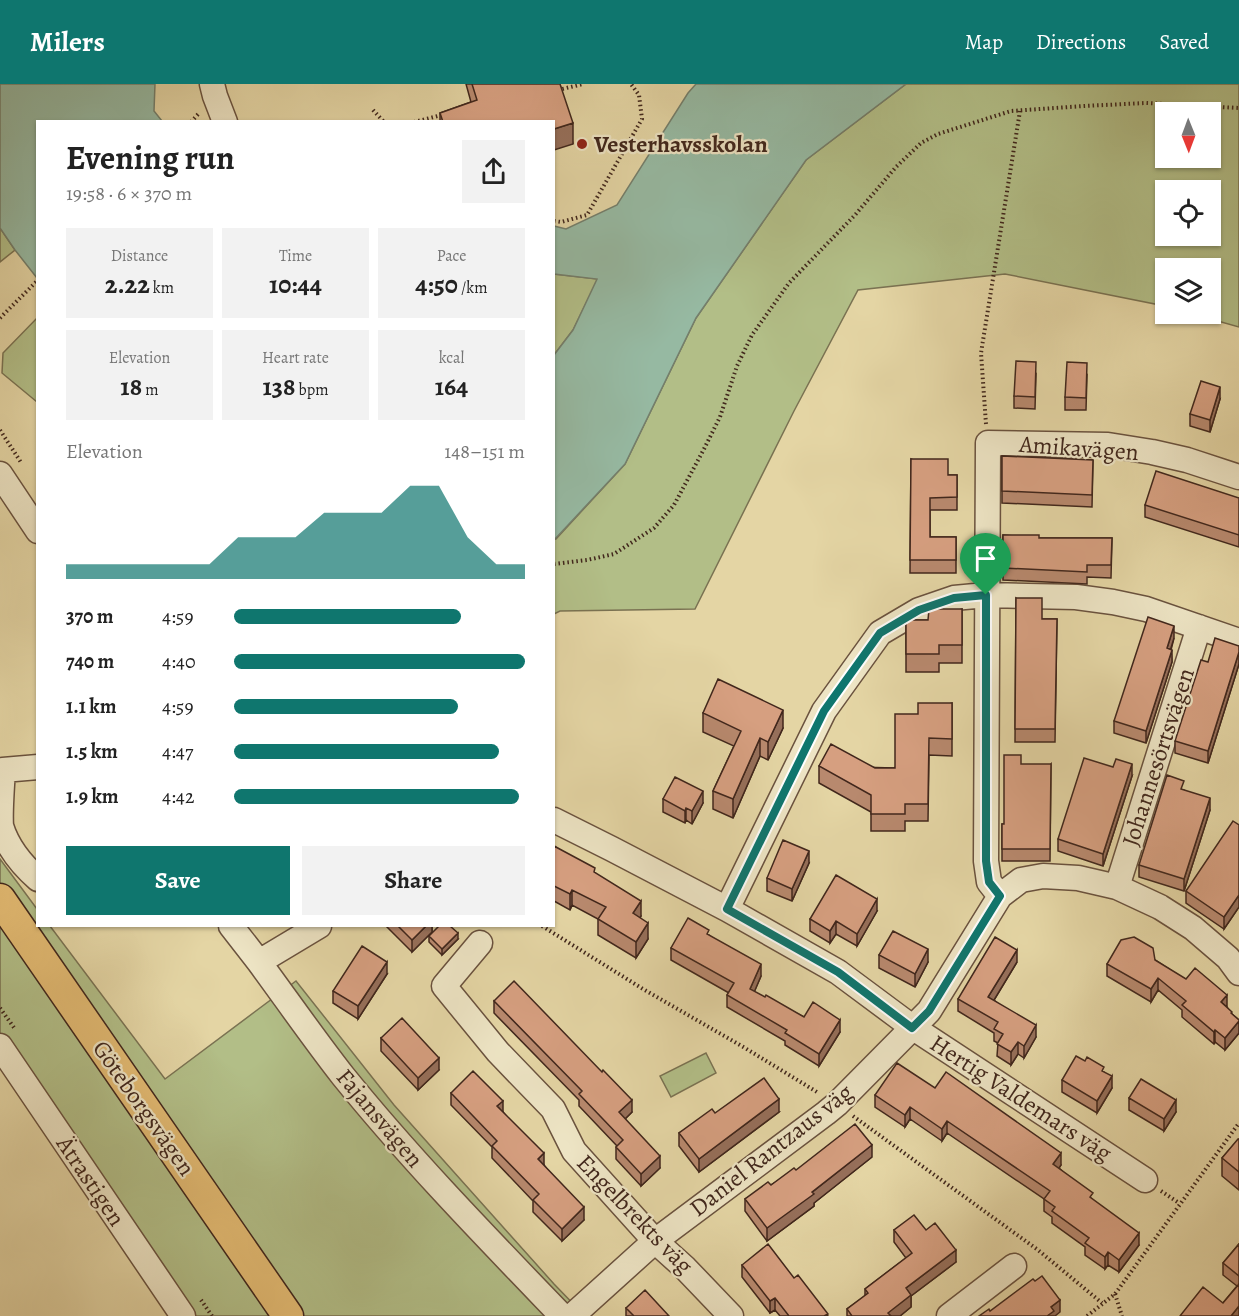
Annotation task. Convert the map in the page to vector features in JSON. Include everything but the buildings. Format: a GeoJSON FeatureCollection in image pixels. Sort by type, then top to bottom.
{"type":"FeatureCollection","features":[{"type":"Feature","properties":{"kind":"main road","name":"Göteborgsvägen"},"geometry":{"type":"LineString","coordinates":[[0,899],[288,1316]]}},
{"type":"Feature","properties":{"kind":"street"},"geometry":{"type":"LineString","coordinates":[[212,84],[224,120]]}},
{"type":"Feature","properties":{"kind":"street"},"geometry":{"type":"LineString","coordinates":[[988,443],[986,861],[989,882],[1000,896],[1021,880],[1043,876],[1078,878],[1117,887],[1160,907],[1235,958]]}},
{"type":"Feature","properties":{"kind":"street","name":"Amikavägen"},"geometry":{"type":"LineString","coordinates":[[988,443],[1108,445],[1187,460],[1239,477]]}},
{"type":"Feature","properties":{"kind":"street"},"geometry":{"type":"LineString","coordinates":[[0,474],[36,528]]}},
{"type":"Feature","properties":{"kind":"street"},"geometry":{"type":"LineString","coordinates":[[727,909],[824,711],[880,633],[919,610],[954,598],[986,595],[1076,597],[1146,609],[1239,641]]}},
{"type":"Feature","properties":{"kind":"street","name":"Johannesörtsvägen"},"geometry":{"type":"LineString","coordinates":[[1117,887],[1199,627]]}},
{"type":"Feature","properties":{"kind":"street"},"geometry":{"type":"LineString","coordinates":[[36,767],[3,770],[1,797],[1,825],[14,853],[36,877]]}},
{"type":"Feature","properties":{"kind":"street","name":"Hertig Valdemars väg"},"geometry":{"type":"LineString","coordinates":[[555,820],[727,909],[838,972],[912,1028],[1145,1180]]}},
{"type":"Feature","properties":{"kind":"street","name":"Daniel Rantzaus väg"},"geometry":{"type":"LineString","coordinates":[[572,1316],[655,1241],[826,1113],[929,1011],[1000,896]]}},
{"type":"Feature","properties":{"kind":"street","name":"Fajansvägen"},"geometry":{"type":"LineString","coordinates":[[232,927],[342,1075],[417,1163],[562,1316]]}},
{"type":"Feature","properties":{"kind":"street"},"geometry":{"type":"LineString","coordinates":[[259,962],[317,927]]}},
{"type":"Feature","properties":{"kind":"street","name":"Engelbrekts väg"},"geometry":{"type":"LineString","coordinates":[[480,943],[444,986],[498,1052],[553,1109],[574,1151],[655,1241],[686,1268],[730,1316]]}},
{"type":"Feature","properties":{"kind":"street","name":"Ätrastigen"},"geometry":{"type":"LineString","coordinates":[[0,1046],[183,1316]]}},
{"type":"Feature","properties":{"kind":"street"},"geometry":{"type":"LineString","coordinates":[[949,1316],[1014,1266]]}},
{"type":"Feature","properties":{"kind":"path"},"geometry":{"type":"LineString","coordinates":[[549,92],[584,84]]}},
{"type":"Feature","properties":{"kind":"path"},"geometry":{"type":"LineString","coordinates":[[555,221],[561,222],[587,215],[642,119],[639,95],[631,84]]}},
{"type":"Feature","properties":{"kind":"path"},"geometry":{"type":"LineString","coordinates":[[555,564],[614,554],[654,528],[674,505],[720,417],[737,366],[752,335],[789,283],[921,143],[938,134],[1001,114],[1020,111],[1146,103],[1239,108]]}},
{"type":"Feature","properties":{"kind":"path"},"geometry":{"type":"LineString","coordinates":[[373,110],[382,120]]}},
{"type":"Feature","properties":{"kind":"path"},"geometry":{"type":"LineString","coordinates":[[988,443],[981,352],[1020,111]]}},
{"type":"Feature","properties":{"kind":"path"},"geometry":{"type":"LineString","coordinates":[[422,120],[448,114]]}},
{"type":"Feature","properties":{"kind":"path"},"geometry":{"type":"LineString","coordinates":[[0,318],[36,282]]}},
{"type":"Feature","properties":{"kind":"path"},"geometry":{"type":"LineString","coordinates":[[0,430],[25,468]]}},
{"type":"Feature","properties":{"kind":"path"},"geometry":{"type":"LineString","coordinates":[[1087,1316],[1115,1294],[1239,1123]]}},
{"type":"Feature","properties":{"kind":"path"},"geometry":{"type":"LineString","coordinates":[[1115,1294],[1122,1316]]}},
{"type":"Feature","properties":{"kind":"shaded area"},"geometry":{"type":"Polygon","coordinates":[[[0,84],[155,84],[154,111],[161,120],[36,120],[36,277],[0,228],[0,84]]]}},
{"type":"Feature","properties":{"kind":"shaded area"},"geometry":{"type":"Polygon","coordinates":[[[696,84],[906,84],[806,160],[696,318],[625,464],[555,539],[555,354],[573,330],[597,279],[555,274],[555,226],[566,229],[617,205],[696,84]]]}},
{"type":"Feature","properties":{"kind":"shaded area"},"geometry":{"type":"Polygon","coordinates":[[[906,84],[1239,84],[1239,327],[1221,322],[1221,258],[1155,258],[1155,304],[1005,274],[858,290],[794,411],[695,609],[560,611],[555,614],[555,539],[625,464],[696,318],[806,160],[906,84]]]}},
{"type":"Feature","properties":{"kind":"shaded area"},"geometry":{"type":"Polygon","coordinates":[[[0,228],[15,250],[0,262],[0,228]]]}},
{"type":"Feature","properties":{"kind":"shaded area"},"geometry":{"type":"Polygon","coordinates":[[[555,274],[598,279],[573,330],[555,354],[555,274]]]}},
{"type":"Feature","properties":{"kind":"shaded area"},"geometry":{"type":"Polygon","coordinates":[[[36,319],[36,401],[2,373],[3,353],[36,319]]]}},
{"type":"Feature","properties":{"kind":"shaded area"},"geometry":{"type":"Polygon","coordinates":[[[0,859],[36,908],[36,927],[51,927],[165,1079],[296,981],[394,1105],[585,1316],[177,1316],[0,1043],[0,859]]]}},
{"type":"Feature","properties":{"kind":"shaded area"},"geometry":{"type":"Polygon","coordinates":[[[706,1053],[716,1073],[671,1097],[660,1076],[706,1053]]]}},
{"type":"Feature","properties":{"kind":"place","name":"Vesterhavsskolan"},"geometry":{"type":"Point","coordinates":[582,144]}},
{"type":"Feature","properties":{"kind":"route"},"geometry":{"type":"LineString","coordinates":[[986,595],[986,861],[989,882],[1000,896],[929,1011],[912,1028],[838,972],[727,909],[824,711],[880,633],[919,610],[954,598],[986,595]]}}]}
